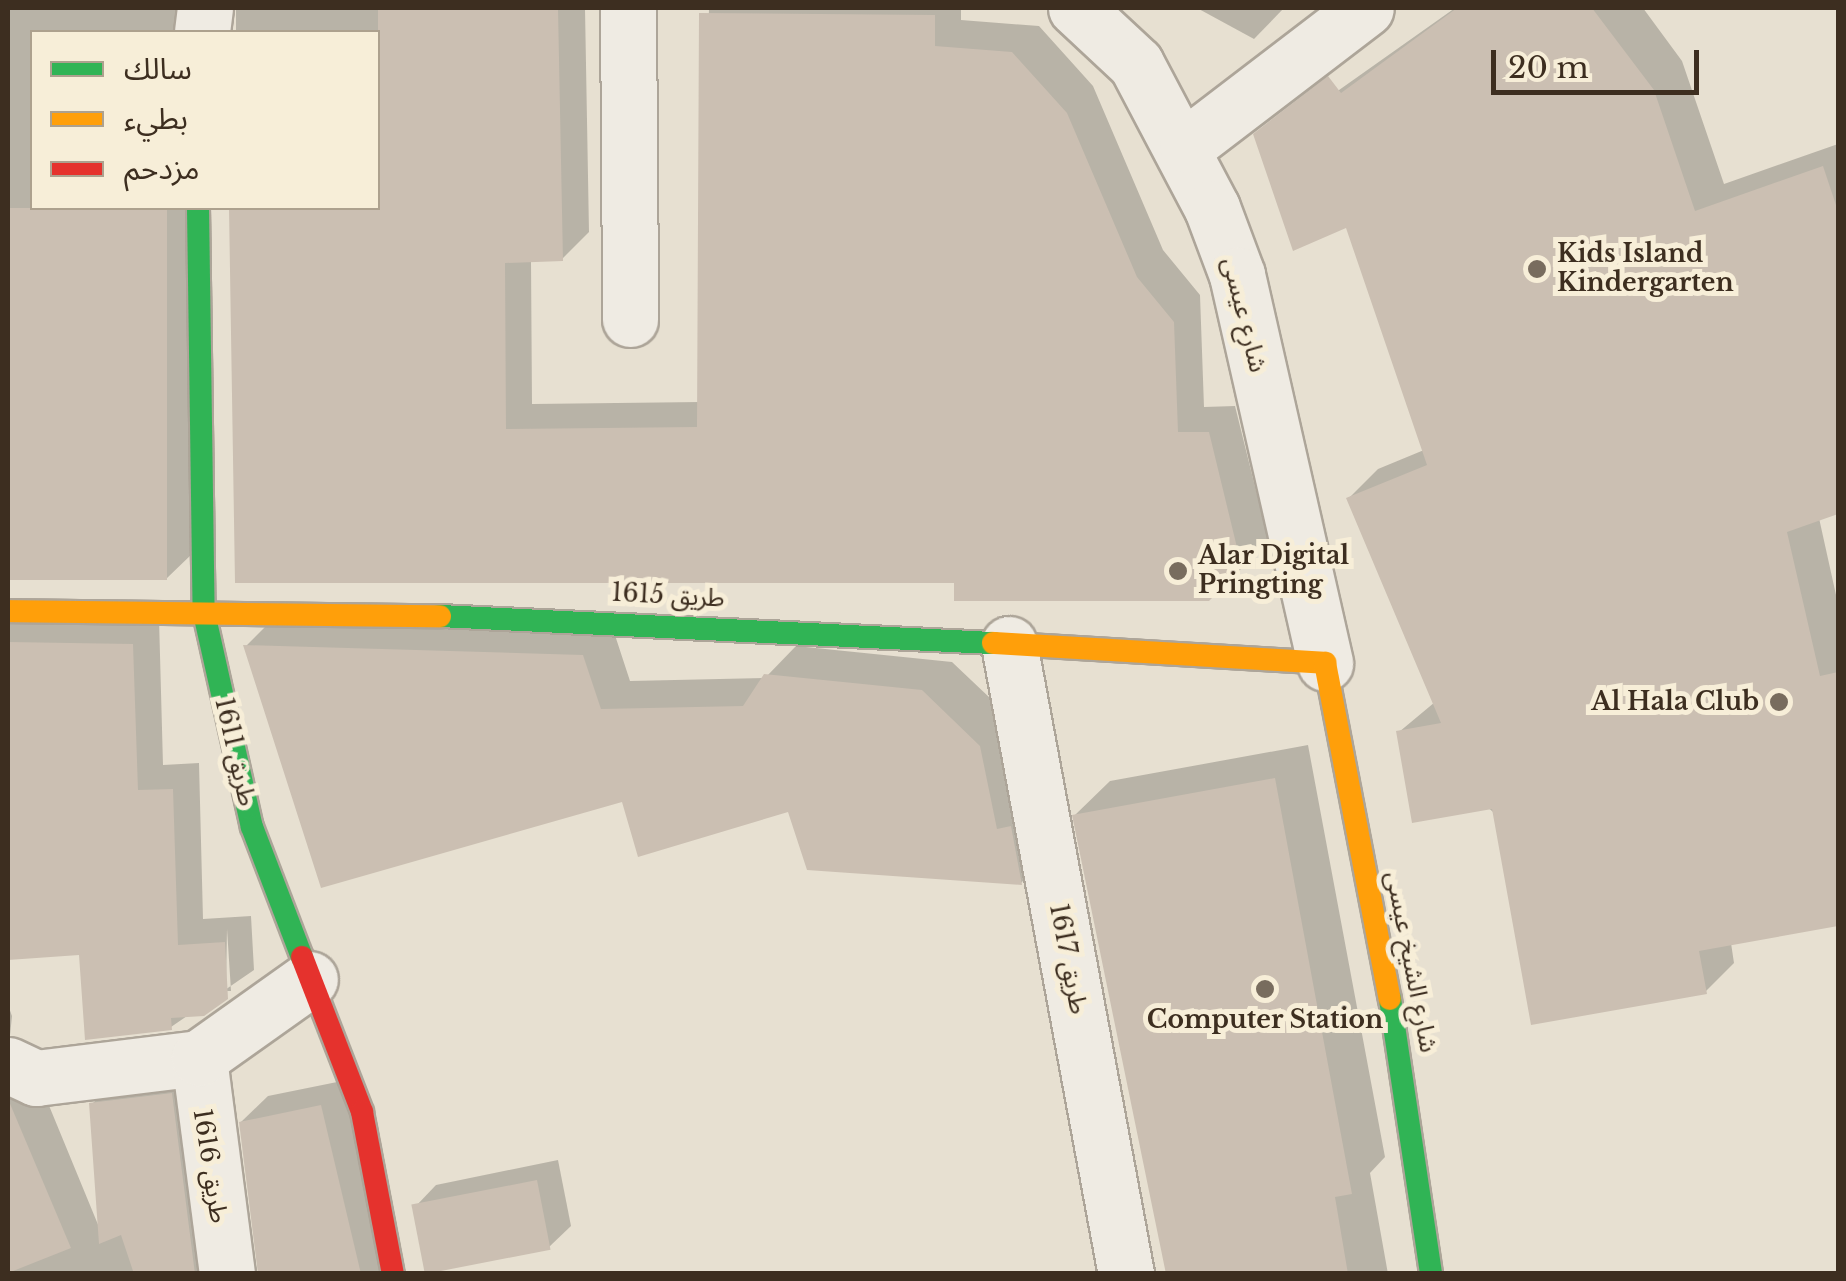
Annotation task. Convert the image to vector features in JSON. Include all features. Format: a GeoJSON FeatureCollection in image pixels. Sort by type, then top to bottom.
{"type":"FeatureCollection","features":[{"type":"Feature","properties":{"kind":"street"},"geometry":{"type":"LineString","coordinates":[[628,8],[630,319]]}},
{"type":"Feature","properties":{"kind":"street","name":"شارع عيسى"},"geometry":{"type":"LineString","coordinates":[[1076,8],[1136,64],[1187,144],[1237,275],[1325,663]]}},
{"type":"Feature","properties":{"kind":"street"},"geometry":{"type":"LineString","coordinates":[[1187,144],[1366,8]]}},
{"type":"Feature","properties":{"kind":"street","name":"طريق 1611"},"geometry":{"type":"LineString","coordinates":[[198,210],[204,614],[252,827],[362,1112],[394,1274]]}},
{"type":"Feature","properties":{"kind":"street","name":"طريق 1615"},"geometry":{"type":"LineString","coordinates":[[8,611],[582,619],[1325,663]]}},
{"type":"Feature","properties":{"kind":"street","name":"طريق 1617"},"geometry":{"type":"LineString","coordinates":[[1009,644],[1126,1274]]}},
{"type":"Feature","properties":{"kind":"street","name":"شارع الشيخ عيسى"},"geometry":{"type":"LineString","coordinates":[[1325,663],[1406,1080],[1430,1274]]}},
{"type":"Feature","properties":{"kind":"street"},"geometry":{"type":"LineString","coordinates":[[8,1064],[36,1078],[199,1058],[310,978]]}},
{"type":"Feature","properties":{"kind":"street","name":"طريق 1616"},"geometry":{"type":"LineString","coordinates":[[199,1058],[226,1274]]}},
{"type":"Feature","properties":{"kind":"building"},"geometry":{"type":"Polygon","coordinates":[[[378,8],[558,8],[563,261],[505,263],[506,429],[697,427],[699,13],[935,15],[935,46],[1012,52],[1067,113],[1137,277],[1174,322],[1178,432],[1209,432],[1242,568],[1209,601],[954,601],[954,583],[235,583],[229,210],[380,210],[378,8]]]}},
{"type":"Feature","properties":{"kind":"building"},"geometry":{"type":"Polygon","coordinates":[[[1457,8],[1592,8],[1654,90],[1695,211],[1823,166],[1838,211],[1838,514],[1787,532],[1820,676],[1838,672],[1838,926],[1699,951],[1707,994],[1531,1025],[1492,809],[1412,823],[1396,731],[1441,723],[1346,498],[1427,465],[1346,228],[1293,251],[1253,134],[1328,76],[1341,93],[1457,8]]]}},
{"type":"Feature","properties":{"kind":"building"},"geometry":{"type":"Polygon","coordinates":[[[8,208],[167,210],[167,580],[8,580],[8,208]]]}},
{"type":"Feature","properties":{"kind":"building"},"geometry":{"type":"Polygon","coordinates":[[[8,642],[133,644],[138,790],[173,789],[178,945],[225,942],[228,999],[204,1016],[171,1018],[172,1030],[85,1040],[79,955],[8,960],[8,642]]]}},
{"type":"Feature","properties":{"kind":"building"},"geometry":{"type":"Polygon","coordinates":[[[243,645],[583,655],[601,709],[743,706],[764,674],[922,690],[980,746],[997,829],[1011,826],[1022,885],[807,870],[788,812],[638,857],[622,802],[321,888],[243,645]]]}},
{"type":"Feature","properties":{"kind":"building"},"geometry":{"type":"Polygon","coordinates":[[[1275,778],[1352,1194],[1335,1197],[1348,1274],[1166,1274],[1072,815],[1275,778]]]}},
{"type":"Feature","properties":{"kind":"building"},"geometry":{"type":"Polygon","coordinates":[[[172,1093],[195,1274],[134,1274],[121,1235],[99,1244],[89,1103],[172,1093]]]}},
{"type":"Feature","properties":{"kind":"building"},"geometry":{"type":"Polygon","coordinates":[[[8,1099],[71,1248],[8,1273],[8,1099]]]}},
{"type":"Feature","properties":{"kind":"building"},"geometry":{"type":"Polygon","coordinates":[[[321,1105],[361,1274],[258,1274],[239,1122],[321,1105]]]}},
{"type":"Feature","properties":{"kind":"building"},"geometry":{"type":"Polygon","coordinates":[[[537,1180],[551,1250],[425,1274],[411,1204],[537,1180]]]}},
{"type":"Feature","properties":{"kind":"traffic: fast"},"geometry":{"type":"LineString","coordinates":[[198,210],[204,613],[252,827],[302,957]]}},
{"type":"Feature","properties":{"kind":"traffic: fast"},"geometry":{"type":"LineString","coordinates":[[440,616],[993,643]]}},
{"type":"Feature","properties":{"kind":"traffic: fast"},"geometry":{"type":"LineString","coordinates":[[1390,999],[1431,1274]]}},
{"type":"Feature","properties":{"kind":"traffic: slow"},"geometry":{"type":"LineString","coordinates":[[8,611],[440,616]]}},
{"type":"Feature","properties":{"kind":"traffic: slow"},"geometry":{"type":"LineString","coordinates":[[993,643],[1325,663],[1390,999]]}},
{"type":"Feature","properties":{"kind":"traffic: jam"},"geometry":{"type":"LineString","coordinates":[[302,957],[362,1112],[393,1274]]}},
{"type":"Feature","properties":{"kind":"place","name":"Kids Island Kindergarten"},"geometry":{"type":"Point","coordinates":[1537,269]}},
{"type":"Feature","properties":{"kind":"place","name":"Alar Digital Pringting"},"geometry":{"type":"Point","coordinates":[1178,571]}},
{"type":"Feature","properties":{"kind":"place","name":"Al Hala Club"},"geometry":{"type":"Point","coordinates":[1779,702]}},
{"type":"Feature","properties":{"kind":"place","name":"Computer Station"},"geometry":{"type":"Point","coordinates":[1265,989]}}]}
